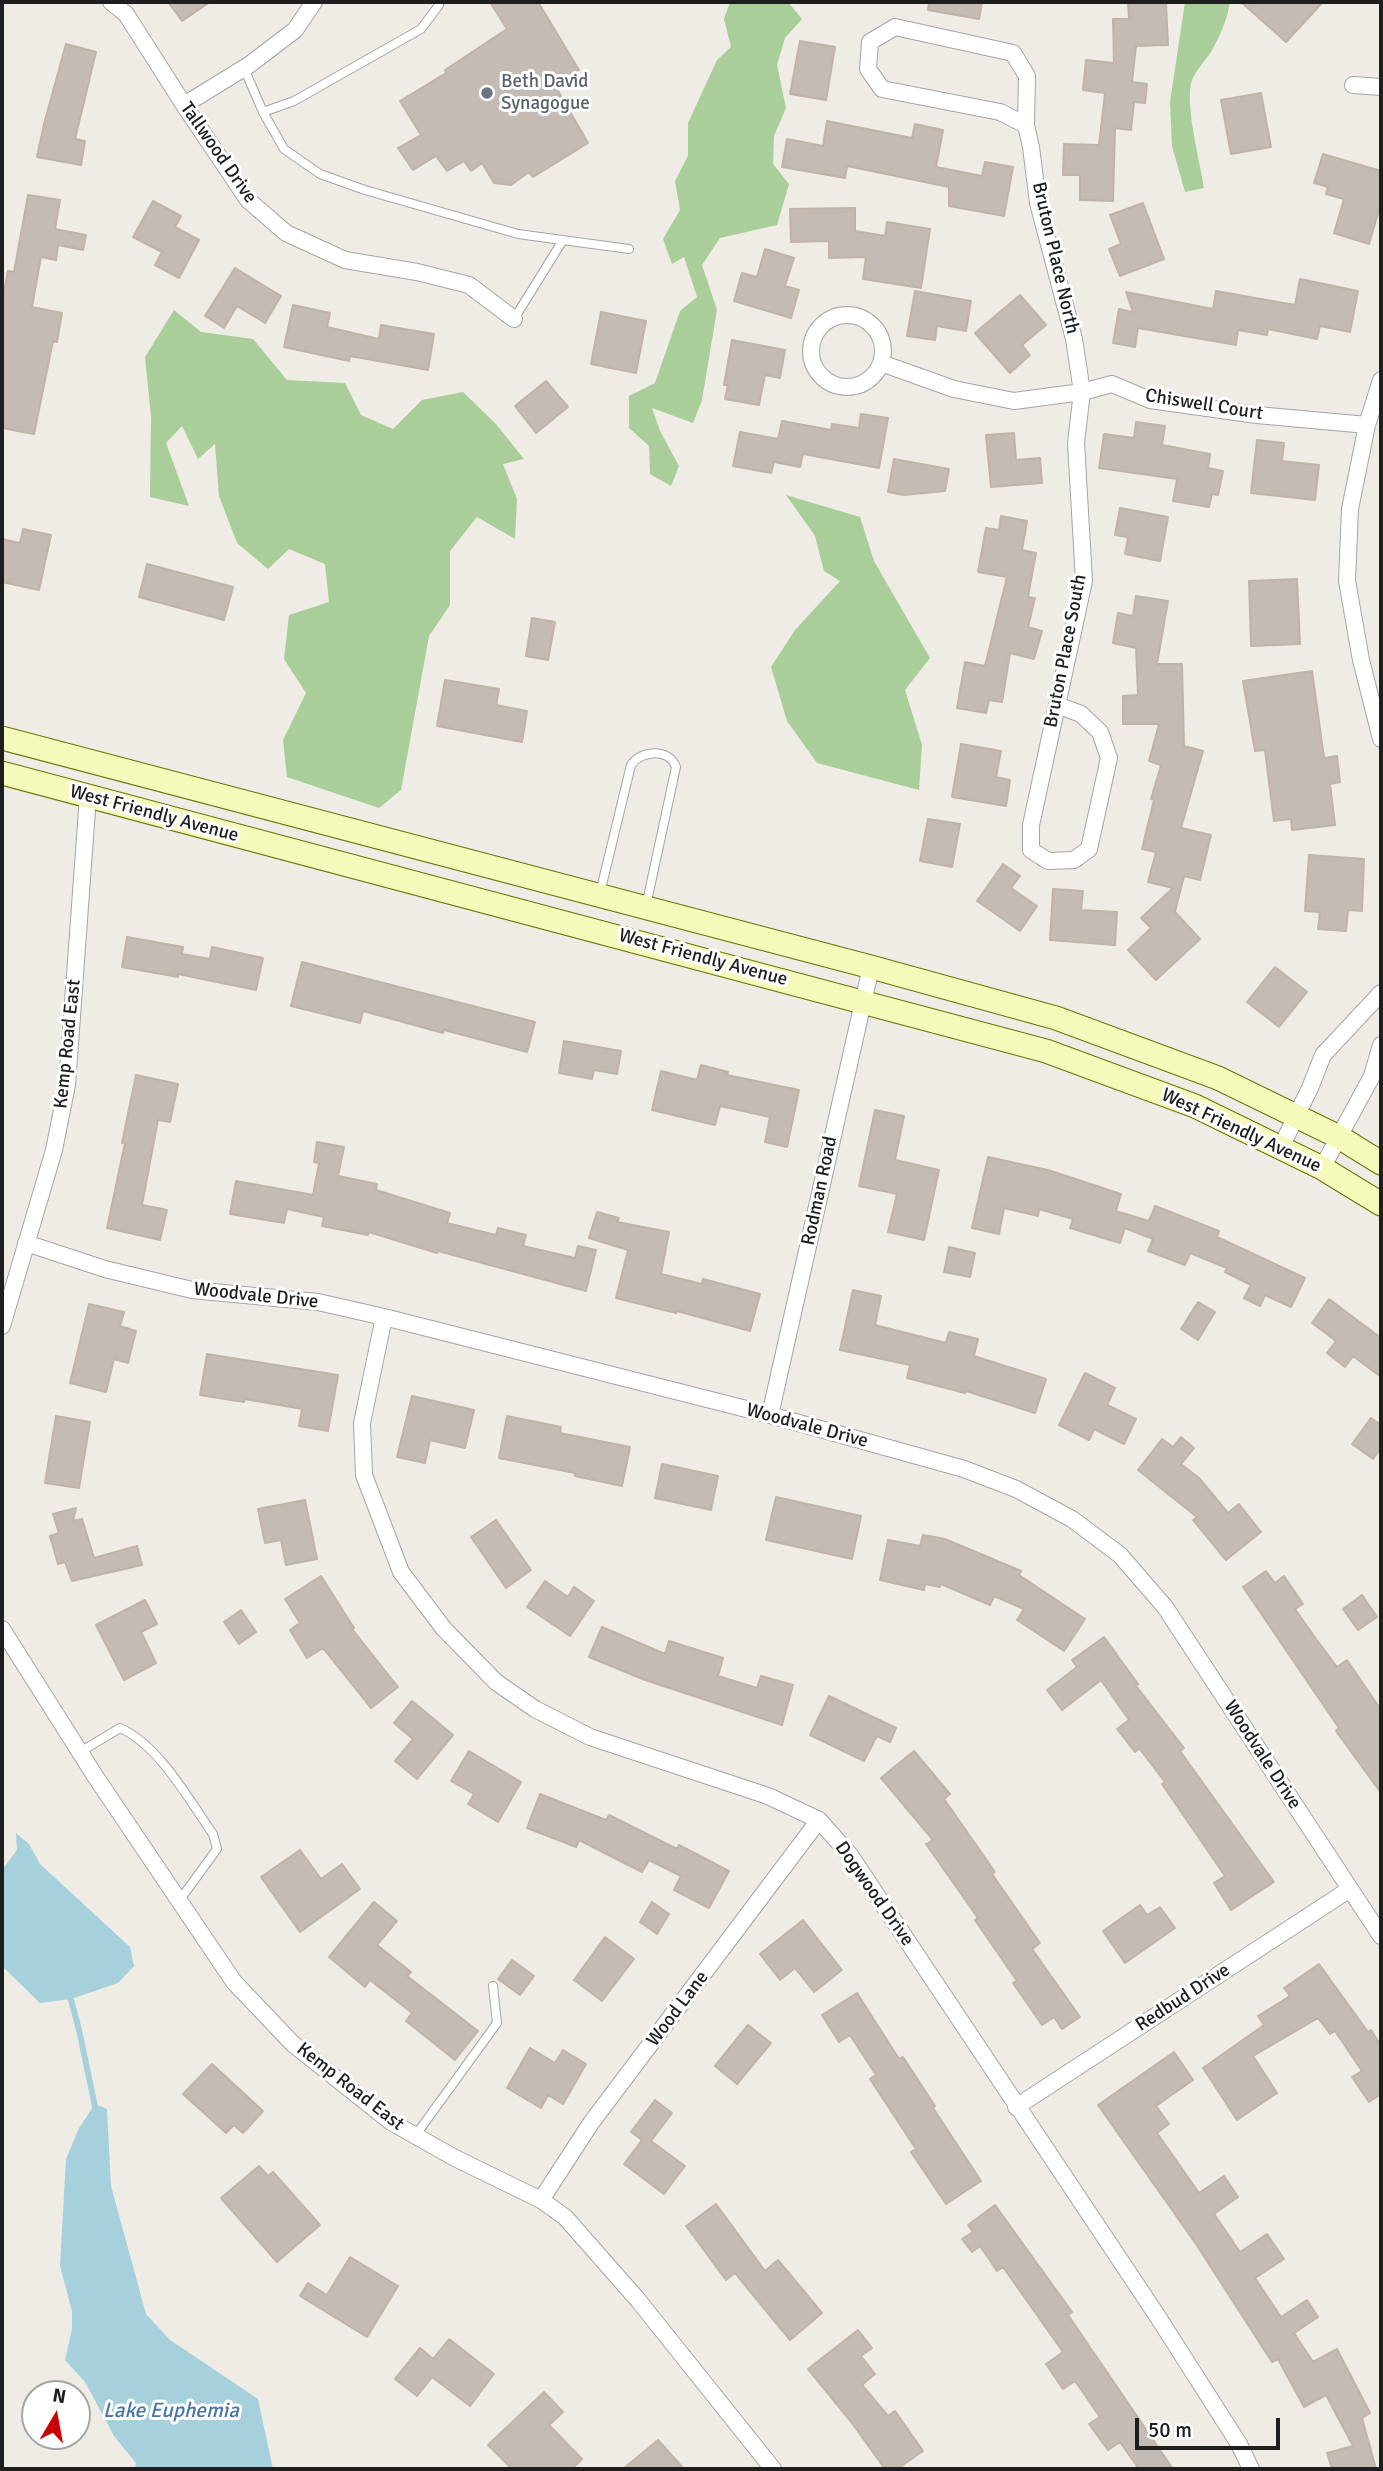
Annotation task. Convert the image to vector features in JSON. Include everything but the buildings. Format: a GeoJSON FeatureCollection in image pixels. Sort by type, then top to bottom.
{"type":"FeatureCollection","features":[{"type":"Feature","properties":{"kind":"main road","name":"West Friendly Avenue"},"geometry":{"type":"LineString","coordinates":[[2,738],[1056,1018],[1218,1078],[1296,1115],[1381,1163]]}},
{"type":"Feature","properties":{"kind":"main road","name":"West Friendly Avenue"},"geometry":{"type":"LineString","coordinates":[[2,774],[862,1000],[1046,1051],[1195,1106],[1322,1168],[1381,1203]]}},
{"type":"Feature","properties":{"kind":"street","name":"Tallwood Drive"},"geometry":{"type":"LineString","coordinates":[[111,2],[126,13],[248,200],[286,233],[345,260],[417,272],[470,285],[514,319]]}},
{"type":"Feature","properties":{"kind":"street"},"geometry":{"type":"LineString","coordinates":[[184,105],[244,68],[295,30],[314,2]]}},
{"type":"Feature","properties":{"kind":"street","name":"Bruton Place North"},"geometry":{"type":"LineString","coordinates":[[1026,125],[1000,113],[882,89],[868,69],[870,42],[895,27],[1013,52],[1027,76],[1026,125],[1038,202],[1074,339],[1082,392]]}},
{"type":"Feature","properties":{"kind":"street"},"geometry":{"type":"LineString","coordinates":[[1353,85],[1381,88]]}},
{"type":"Feature","properties":{"kind":"street"},"geometry":{"type":"LineString","coordinates":[[857,317],[868,322],[882,340],[881,363],[876,374],[867,382],[855,387],[832,384],[822,377],[815,367],[811,355],[812,344],[824,324],[834,318],[857,317]]}},
{"type":"Feature","properties":{"kind":"street","name":"Chiswell Court"},"geometry":{"type":"LineString","coordinates":[[881,363],[954,389],[1014,401],[1082,392],[1112,384],[1150,400],[1257,415],[1367,425]]}},
{"type":"Feature","properties":{"kind":"street"},"geometry":{"type":"LineString","coordinates":[[1381,380],[1367,425],[1350,509],[1347,582],[1361,660],[1381,739]]}},
{"type":"Feature","properties":{"kind":"street","name":"Bruton Place South"},"geometry":{"type":"LineString","coordinates":[[1057,705],[1081,714],[1100,732],[1110,758],[1089,849],[1074,860],[1048,861],[1031,850],[1031,825],[1057,705],[1084,581],[1076,443],[1082,392]]}},
{"type":"Feature","properties":{"kind":"street","name":"Kemp Road East"},"geometry":{"type":"LineString","coordinates":[[2,1326],[54,1150],[67,1085],[88,796]]}},
{"type":"Feature","properties":{"kind":"street","name":"Rodman Road"},"geometry":{"type":"LineString","coordinates":[[770,1415],[871,967]]}},
{"type":"Feature","properties":{"kind":"street"},"geometry":{"type":"LineString","coordinates":[[1281,1147],[1323,1055],[1381,993]]}},
{"type":"Feature","properties":{"kind":"street"},"geometry":{"type":"LineString","coordinates":[[1322,1168],[1372,1076],[1381,1045]]}},
{"type":"Feature","properties":{"kind":"street","name":"Woodvale Drive"},"geometry":{"type":"LineString","coordinates":[[26,1243],[105,1269],[192,1290],[318,1302],[384,1317],[770,1415],[964,1469],[1016,1489],[1072,1519],[1120,1555],[1165,1607],[1381,1936]]}},
{"type":"Feature","properties":{"kind":"street","name":"Dogwood Drive"},"geometry":{"type":"LineString","coordinates":[[384,1317],[362,1423],[364,1475],[401,1572],[444,1629],[496,1682],[535,1709],[590,1737],[768,1796],[819,1820],[850,1855],[1158,2317],[1239,2444],[1251,2469]]}},
{"type":"Feature","properties":{"kind":"street","name":"Kemp Road East"},"geometry":{"type":"LineString","coordinates":[[2,1629],[80,1752],[234,1982],[293,2043],[390,2122],[541,2200],[565,2217],[638,2300],[773,2469]]}},
{"type":"Feature","properties":{"kind":"street","name":"Wood Lane"},"geometry":{"type":"LineString","coordinates":[[541,2200],[591,2123],[819,1820]]}},
{"type":"Feature","properties":{"kind":"street","name":"Redbud Drive"},"geometry":{"type":"LineString","coordinates":[[1016,2107],[1350,1889]]}},
{"type":"Feature","properties":{"kind":"lane"},"geometry":{"type":"LineString","coordinates":[[263,112],[294,101],[421,29],[439,2]]}},
{"type":"Feature","properties":{"kind":"lane"},"geometry":{"type":"LineString","coordinates":[[244,68],[263,112],[284,149],[320,174],[365,190],[518,234],[629,249]]}},
{"type":"Feature","properties":{"kind":"lane"},"geometry":{"type":"LineString","coordinates":[[514,319],[563,240]]}},
{"type":"Feature","properties":{"kind":"lane"},"geometry":{"type":"LineString","coordinates":[[599,895],[631,765],[636,758],[661,754],[674,760],[677,767],[645,908]]}},
{"type":"Feature","properties":{"kind":"lane"},"geometry":{"type":"LineString","coordinates":[[80,1752],[120,1728],[131,1732],[154,1752],[213,1834],[216,1849],[179,1901]]}},
{"type":"Feature","properties":{"kind":"lane"},"geometry":{"type":"LineString","coordinates":[[415,2136],[497,2023],[493,1986]]}},
{"type":"Feature","properties":{"kind":"green space"},"geometry":{"type":"Polygon","coordinates":[[[730,2],[788,2],[802,19],[785,38],[777,65],[786,108],[774,136],[773,164],[789,184],[777,225],[720,238],[702,265],[717,310],[702,400],[693,423],[652,408],[660,431],[679,466],[671,486],[650,474],[649,446],[629,428],[629,396],[655,383],[680,311],[697,297],[684,257],[672,264],[663,239],[680,210],[675,181],[688,156],[688,123],[717,60],[731,47],[724,19],[730,2]]]}},
{"type":"Feature","properties":{"kind":"green space"},"geometry":{"type":"Polygon","coordinates":[[[1185,2],[1230,2],[1217,40],[1192,80],[1191,117],[1204,188],[1185,192],[1172,146],[1170,102],[1185,2]]]}},
{"type":"Feature","properties":{"kind":"green space"},"geometry":{"type":"Polygon","coordinates":[[[174,310],[201,332],[253,339],[287,380],[345,383],[361,415],[393,429],[422,400],[463,392],[496,424],[524,459],[503,464],[517,499],[515,539],[477,517],[450,551],[450,605],[429,636],[401,790],[379,808],[287,777],[283,740],[306,693],[284,659],[289,615],[329,602],[325,564],[289,549],[268,569],[237,543],[219,496],[215,444],[198,459],[182,426],[166,443],[189,506],[150,497],[151,416],[145,357],[174,310]]]}},
{"type":"Feature","properties":{"kind":"green space"},"geometry":{"type":"Polygon","coordinates":[[[786,495],[860,517],[874,561],[930,658],[905,690],[922,745],[919,790],[817,763],[787,721],[771,667],[795,630],[840,581],[824,571],[815,536],[786,495]]]}},
{"type":"Feature","properties":{"kind":"water"},"geometry":{"type":"Polygon","coordinates":[[[16,1833],[29,1844],[40,1864],[130,1947],[134,1966],[118,1983],[71,1999],[40,2003],[2,1966],[2,1870],[17,1850],[16,1833]]]}},
{"type":"Feature","properties":{"kind":"water","name":"Lake Euphemia"},"geometry":{"type":"Polygon","coordinates":[[[95,2104],[107,2109],[111,2186],[146,2314],[170,2340],[258,2399],[273,2469],[135,2469],[136,2463],[114,2436],[91,2393],[91,2380],[83,2380],[65,2360],[72,2329],[72,2311],[60,2266],[66,2159],[79,2128],[95,2104]]]}},
{"type":"Feature","properties":{"kind":"waterway"},"geometry":{"type":"LineString","coordinates":[[69,1992],[96,2111]]}},
{"type":"Feature","properties":{"kind":"place","name":"Beth David Synagogue"},"geometry":{"type":"Point","coordinates":[487,93]}}]}
